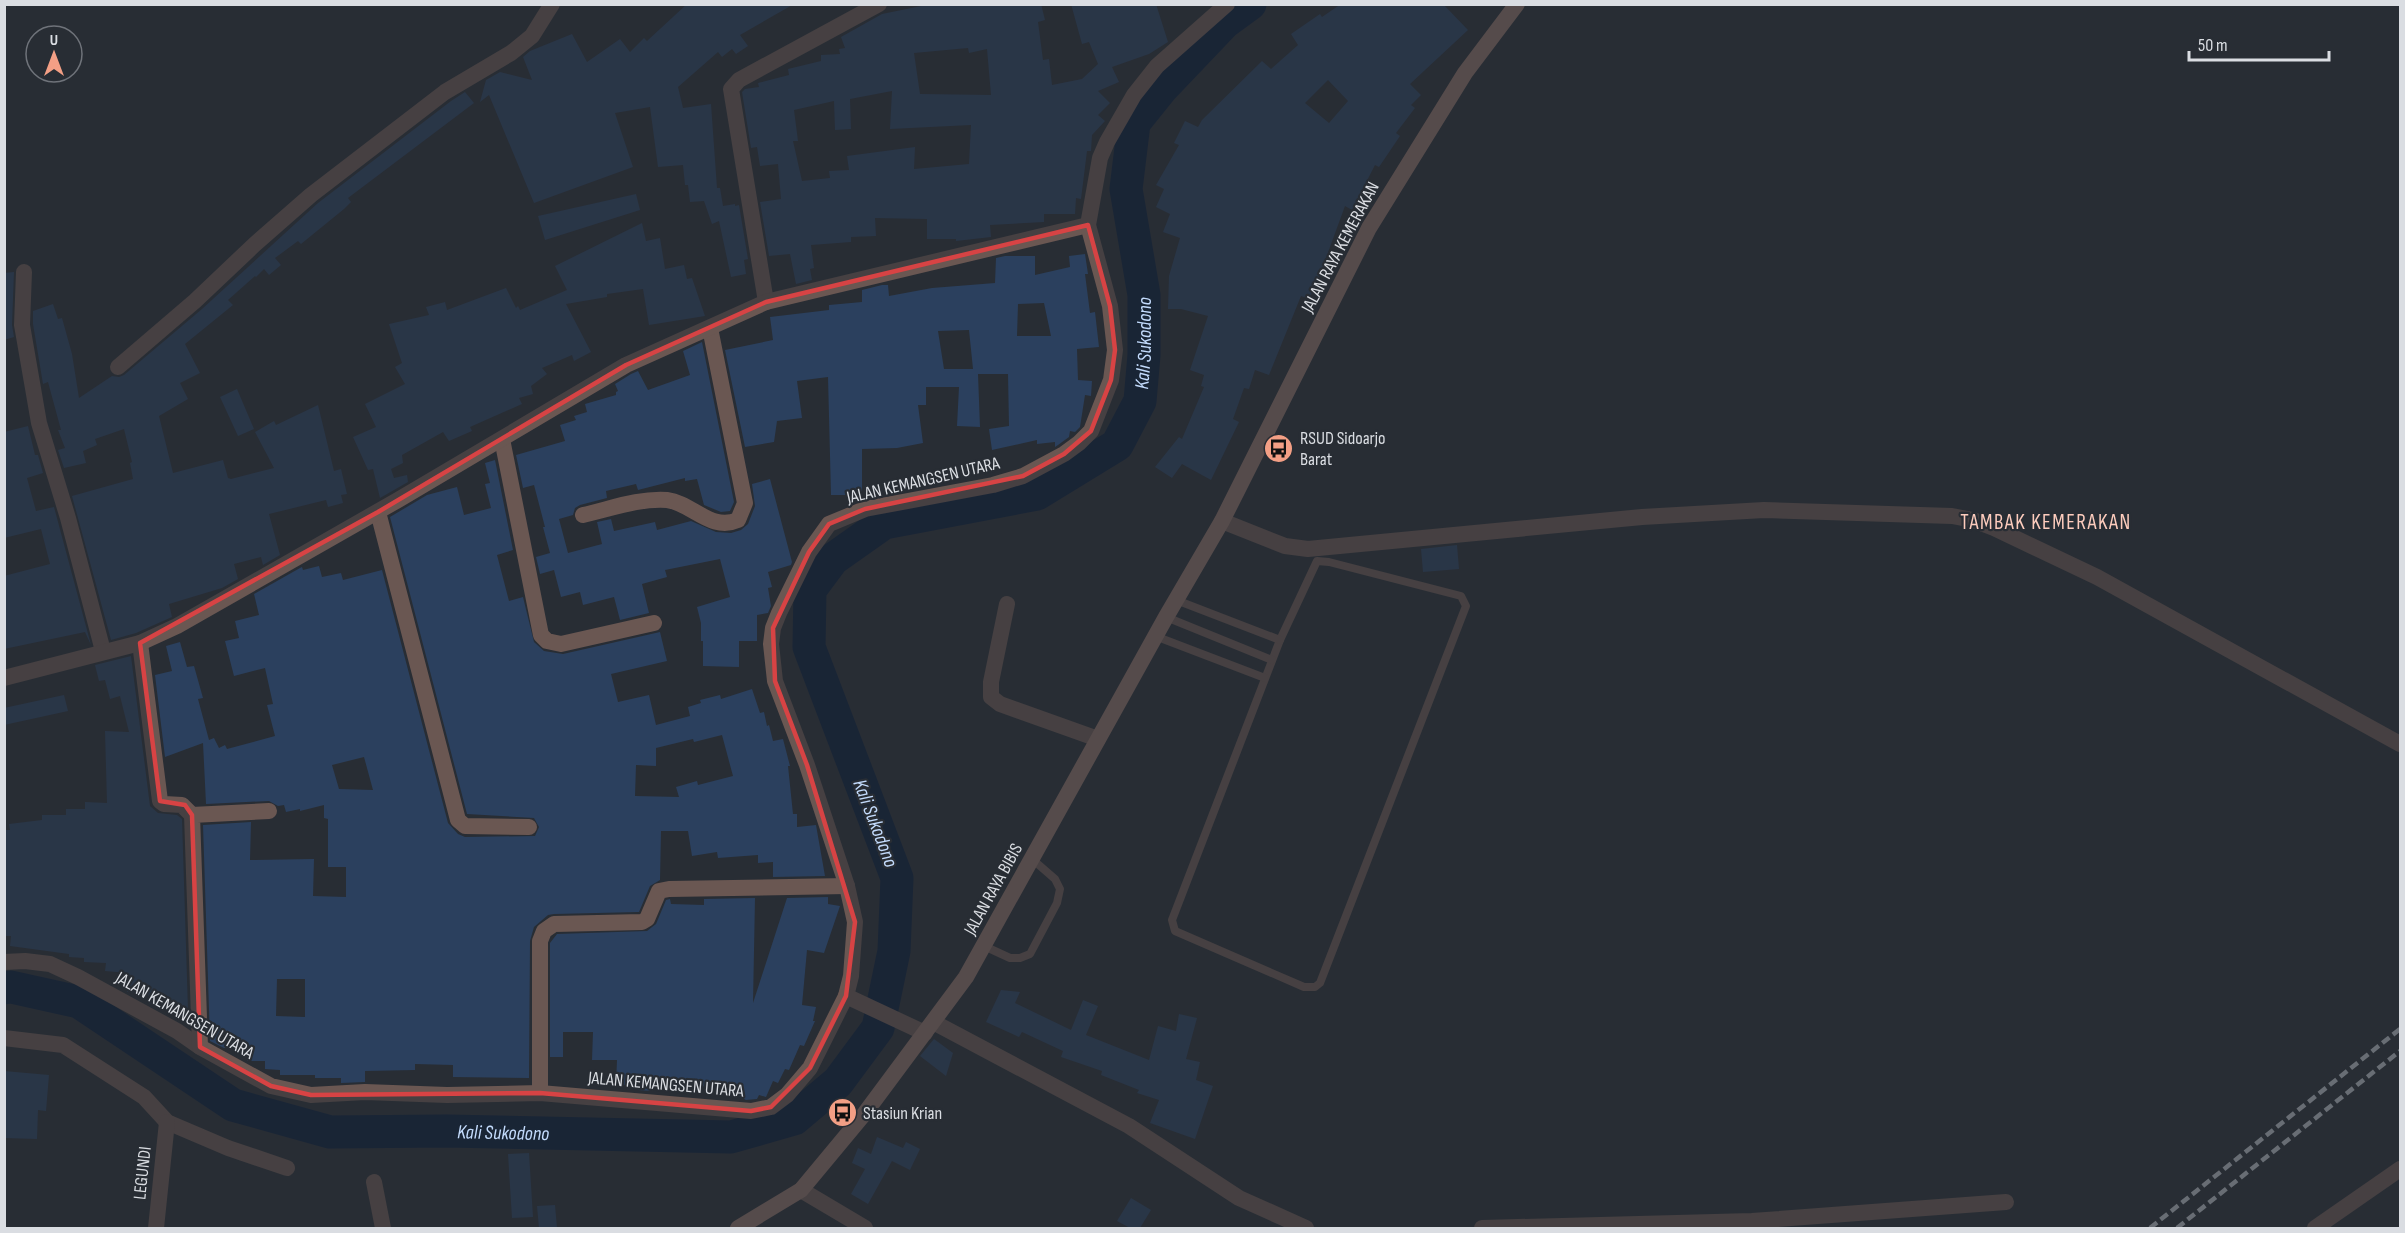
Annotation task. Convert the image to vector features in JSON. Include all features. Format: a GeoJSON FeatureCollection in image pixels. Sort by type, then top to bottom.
{"type":"FeatureCollection","features":[{"type":"Feature","properties":{"kind":"main road","name":"JALAN RAYA KEMERAKAN"},"geometry":{"type":"LineString","coordinates":[[1222,521],[1369,228],[1465,73],[1517,4]]}},
{"type":"Feature","properties":{"kind":"main road","name":"JALAN RAYA BIBIS"},"geometry":{"type":"LineString","coordinates":[[738,1228],[801,1191],[865,1113],[966,977],[1155,636],[1222,521]]}},
{"type":"Feature","properties":{"kind":"street"},"geometry":{"type":"LineString","coordinates":[[118,367],[195,301],[311,195],[445,92],[511,53],[532,36],[552,4]]}},
{"type":"Feature","properties":{"kind":"street"},"geometry":{"type":"LineString","coordinates":[[4,678],[140,643],[177,626],[378,512],[626,365],[766,302],[1088,225],[1100,158],[1134,95],[1157,66],[1227,4]]}},
{"type":"Feature","properties":{"kind":"street"},"geometry":{"type":"LineString","coordinates":[[766,302],[731,89],[739,80],[876,5]]}},
{"type":"Feature","properties":{"kind":"street","name":"JALAN KEMANGSEN UTARA"},"geometry":{"type":"LineString","coordinates":[[4,962],[25,961],[50,964],[78,977],[271,1086],[311,1095],[365,1092],[447,1095],[540,1093],[751,1111],[771,1107],[787,1095],[810,1068],[850,998],[855,922],[847,886],[807,765],[775,681],[771,644],[773,628],[809,552],[830,524],[865,509],[993,485],[1023,476],[1080,443],[1090,431],[1111,380],[1115,350],[1114,331],[1102,273],[1088,225]]}},
{"type":"Feature","properties":{"kind":"street"},"geometry":{"type":"LineString","coordinates":[[24,272],[22,325],[39,423],[71,528],[103,651]]}},
{"type":"Feature","properties":{"kind":"street"},"geometry":{"type":"LineString","coordinates":[[583,515],[639,502],[669,500],[717,523],[730,524],[738,520],[745,503],[710,328]]}},
{"type":"Feature","properties":{"kind":"street"},"geometry":{"type":"LineString","coordinates":[[502,439],[541,635],[547,641],[561,644],[654,623]]}},
{"type":"Feature","properties":{"kind":"street"},"geometry":{"type":"LineString","coordinates":[[1222,521],[1285,546],[1308,549],[1642,517],[1764,510],[1952,516],[1995,528],[2097,577],[2400,744]]}},
{"type":"Feature","properties":{"kind":"street"},"geometry":{"type":"LineString","coordinates":[[378,512],[458,820],[465,826],[530,827]]}},
{"type":"Feature","properties":{"kind":"street"},"geometry":{"type":"LineString","coordinates":[[1007,604],[991,682],[991,697],[1000,704],[1098,739]]}},
{"type":"Feature","properties":{"kind":"street"},"geometry":{"type":"LineString","coordinates":[[140,643],[160,801],[165,804],[182,805],[192,815],[200,1047]]}},
{"type":"Feature","properties":{"kind":"street"},"geometry":{"type":"LineString","coordinates":[[192,815],[269,811]]}},
{"type":"Feature","properties":{"kind":"street"},"geometry":{"type":"LineString","coordinates":[[540,1093],[540,941],[544,931],[554,924],[642,922],[646,919],[659,891],[669,889],[847,886]]}},
{"type":"Feature","properties":{"kind":"street"},"geometry":{"type":"LineString","coordinates":[[850,998],[894,1017],[929,1027],[1129,1126],[1239,1198],[1306,1228]]}},
{"type":"Feature","properties":{"kind":"street"},"geometry":{"type":"LineString","coordinates":[[4,1038],[63,1045],[144,1097],[167,1122],[228,1148],[287,1168]]}},
{"type":"Feature","properties":{"kind":"street","name":"LEGUNDI"},"geometry":{"type":"LineString","coordinates":[[156,1228],[167,1122]]}},
{"type":"Feature","properties":{"kind":"street"},"geometry":{"type":"LineString","coordinates":[[2315,1228],[2400,1169]]}},
{"type":"Feature","properties":{"kind":"street"},"geometry":{"type":"LineString","coordinates":[[374,1182],[383,1228]]}},
{"type":"Feature","properties":{"kind":"street"},"geometry":{"type":"LineString","coordinates":[[801,1191],[865,1228]]}},
{"type":"Feature","properties":{"kind":"street"},"geometry":{"type":"LineString","coordinates":[[1482,1228],[1715,1225],[2006,1202]]}},
{"type":"Feature","properties":{"kind":"lane"},"geometry":{"type":"LineString","coordinates":[[1317,561],[1329,562],[1461,596],[1466,606],[1320,983],[1315,987],[1304,987],[1175,931],[1172,920],[1280,640],[1317,561]]}},
{"type":"Feature","properties":{"kind":"lane"},"geometry":{"type":"LineString","coordinates":[[1176,600],[1280,640]]}},
{"type":"Feature","properties":{"kind":"lane"},"geometry":{"type":"LineString","coordinates":[[1166,617],[1272,660]]}},
{"type":"Feature","properties":{"kind":"lane"},"geometry":{"type":"LineString","coordinates":[[1155,636],[1266,678]]}},
{"type":"Feature","properties":{"kind":"lane"},"geometry":{"type":"LineString","coordinates":[[984,946],[1010,958],[1020,958],[1030,954],[1057,903],[1060,889],[1055,879],[1032,859]]}},
{"type":"Feature","properties":{"kind":"highlighted area"},"geometry":{"type":"Polygon","coordinates":[[[1088,225],[1110,306],[1115,350],[1111,380],[1091,431],[1064,454],[1023,476],[865,509],[829,524],[809,552],[773,628],[775,681],[807,765],[855,922],[846,996],[810,1068],[771,1107],[751,1111],[540,1093],[311,1095],[271,1086],[200,1047],[192,815],[185,805],[160,801],[140,643],[378,512],[626,365],[766,302],[1088,225]]]}},
{"type":"Feature","properties":{"kind":"building"},"geometry":{"type":"Polygon","coordinates":[[[687,4],[794,4],[740,35],[748,46],[736,54],[732,49],[722,57],[718,52],[678,87],[683,108],[711,104],[717,188],[720,188],[723,206],[739,205],[748,259],[744,260],[746,274],[731,277],[719,221],[712,224],[704,201],[690,202],[683,165],[658,167],[650,107],[615,113],[633,167],[534,203],[489,95],[480,102],[486,80],[500,72],[532,80],[523,57],[530,51],[572,34],[587,62],[620,39],[630,52],[644,38],[647,41],[687,4]]]}},
{"type":"Feature","properties":{"kind":"building"},"geometry":{"type":"Polygon","coordinates":[[[931,4],[1041,4],[1045,20],[1038,22],[1043,60],[1049,59],[1052,85],[1082,79],[1098,64],[1089,42],[1082,44],[1071,4],[1156,4],[1168,42],[1149,54],[1112,67],[1119,82],[1098,91],[1110,103],[1098,115],[1105,121],[1092,135],[1091,151],[1087,151],[1081,199],[1076,198],[1075,214],[1044,214],[1044,222],[990,225],[991,237],[956,241],[956,239],[927,239],[927,219],[875,218],[876,236],[851,237],[851,242],[811,245],[814,268],[810,269],[812,280],[796,284],[790,254],[769,256],[760,202],[781,199],[778,164],[760,166],[757,147],[751,148],[742,92],[745,89],[759,87],[758,83],[789,75],[788,69],[821,61],[821,55],[840,54],[839,49],[845,48],[841,37],[882,14],[931,4]],[[968,48],[914,53],[920,94],[991,95],[987,49],[969,53],[968,48]],[[892,91],[850,99],[851,129],[835,130],[834,101],[794,110],[798,141],[793,141],[802,181],[830,178],[829,171],[849,170],[847,156],[915,147],[914,169],[969,164],[971,125],[890,129],[892,91]]]}},
{"type":"Feature","properties":{"kind":"building"},"geometry":{"type":"Polygon","coordinates":[[[1341,4],[1443,4],[1468,30],[1410,84],[1421,95],[1411,105],[1415,108],[1396,133],[1400,136],[1379,167],[1375,165],[1352,210],[1345,206],[1319,277],[1309,299],[1301,296],[1269,375],[1255,370],[1249,389],[1244,388],[1233,419],[1239,422],[1211,480],[1182,464],[1172,478],[1155,467],[1179,437],[1182,439],[1204,387],[1201,386],[1204,375],[1190,370],[1208,316],[1181,309],[1168,309],[1169,276],[1180,238],[1163,232],[1170,214],[1156,207],[1164,189],[1156,185],[1179,145],[1174,143],[1185,121],[1198,127],[1202,120],[1262,61],[1271,69],[1298,45],[1291,34],[1320,14],[1322,17],[1341,4]],[[1328,80],[1305,103],[1329,123],[1348,101],[1328,80]]]}},
{"type":"Feature","properties":{"kind":"building"},"geometry":{"type":"Polygon","coordinates":[[[465,92],[474,103],[348,198],[351,202],[344,209],[301,244],[298,241],[275,258],[281,265],[269,275],[264,269],[255,276],[228,300],[233,305],[185,344],[200,373],[180,383],[188,399],[159,416],[173,473],[223,460],[228,478],[231,479],[274,468],[255,432],[274,421],[276,425],[318,405],[334,471],[341,469],[347,494],[341,495],[343,503],[328,507],[326,500],[269,514],[280,555],[263,565],[261,557],[234,564],[238,579],[222,588],[169,604],[172,617],[136,633],[111,640],[72,496],[133,479],[130,463],[132,462],[124,429],[95,439],[97,445],[83,451],[86,463],[64,468],[58,450],[65,448],[58,430],[61,430],[48,382],[43,384],[33,311],[53,304],[58,319],[62,318],[72,354],[79,398],[112,376],[124,375],[202,309],[318,203],[465,92]]]}},
{"type":"Feature","properties":{"kind":"building"},"geometry":{"type":"Polygon","coordinates":[[[636,194],[640,210],[545,240],[538,216],[636,194]]]}},
{"type":"Feature","properties":{"kind":"building"},"geometry":{"type":"Polygon","coordinates":[[[642,223],[646,241],[660,238],[665,269],[684,265],[687,279],[692,278],[705,316],[649,325],[643,289],[607,294],[607,297],[566,304],[591,352],[574,361],[572,355],[542,368],[547,374],[531,386],[533,394],[519,398],[522,404],[470,427],[472,431],[449,441],[443,432],[402,455],[403,463],[391,469],[394,478],[407,475],[408,482],[380,498],[373,469],[368,470],[353,437],[376,427],[365,404],[405,384],[395,367],[402,363],[389,324],[429,315],[426,307],[445,302],[447,310],[506,288],[516,308],[518,306],[520,310],[567,290],[555,266],[642,223]]]}},
{"type":"Feature","properties":{"kind":"building"},"geometry":{"type":"Polygon","coordinates":[[[1085,254],[1090,313],[1095,312],[1099,347],[1077,349],[1078,380],[1092,381],[1091,396],[1085,395],[1080,427],[1075,432],[1070,431],[1069,437],[1055,447],[1055,442],[1037,444],[1037,440],[992,450],[989,429],[1009,426],[1008,374],[978,374],[980,427],[957,426],[959,387],[926,387],[926,405],[918,405],[923,443],[897,448],[862,449],[862,495],[831,495],[828,377],[797,381],[802,418],[777,421],[774,442],[745,447],[725,350],[773,340],[770,317],[829,310],[829,305],[862,302],[862,290],[882,285],[888,285],[889,296],[932,288],[995,283],[996,258],[1005,256],[1035,256],[1035,275],[1070,267],[1069,256],[1085,254]],[[1044,303],[1018,304],[1017,336],[1051,336],[1044,303]],[[969,330],[938,331],[944,369],[973,369],[969,330]]]}},
{"type":"Feature","properties":{"kind":"building"},"geometry":{"type":"Polygon","coordinates":[[[14,272],[12,325],[14,337],[4,340],[4,273],[14,272]]]}},
{"type":"Feature","properties":{"kind":"building"},"geometry":{"type":"Polygon","coordinates":[[[702,342],[734,502],[730,511],[721,512],[704,505],[697,479],[685,481],[685,478],[638,490],[636,484],[606,491],[607,498],[580,505],[575,508],[573,515],[559,519],[568,553],[602,544],[597,522],[611,519],[614,531],[655,522],[657,530],[691,521],[716,532],[731,533],[741,530],[748,524],[755,506],[752,484],[770,479],[792,562],[791,565],[768,572],[772,587],[768,588],[771,606],[768,613],[757,615],[757,641],[739,641],[739,667],[703,666],[703,641],[701,641],[701,623],[697,607],[730,597],[720,559],[665,570],[667,577],[642,584],[649,613],[620,620],[614,597],[583,605],[580,592],[561,597],[554,570],[540,574],[536,557],[550,553],[543,527],[545,527],[534,485],[523,488],[516,455],[565,441],[560,425],[576,420],[574,416],[587,412],[585,404],[616,395],[618,391],[615,384],[631,374],[638,371],[648,390],[690,375],[683,351],[702,342]]]}},
{"type":"Feature","properties":{"kind":"building"},"geometry":{"type":"Polygon","coordinates":[[[237,389],[254,429],[238,436],[220,397],[237,389]]]}},
{"type":"Feature","properties":{"kind":"building"},"geometry":{"type":"Polygon","coordinates":[[[28,426],[35,455],[38,455],[43,473],[27,478],[36,511],[54,507],[91,645],[85,632],[4,649],[4,576],[50,564],[41,529],[4,538],[4,432],[28,426]]]}},
{"type":"Feature","properties":{"kind":"building"},"geometry":{"type":"Polygon","coordinates":[[[495,460],[513,550],[497,555],[509,601],[523,597],[534,642],[544,651],[563,654],[660,632],[667,661],[611,674],[618,702],[649,695],[656,725],[690,716],[688,707],[701,703],[700,700],[720,695],[721,699],[752,689],[760,713],[764,712],[773,741],[783,739],[790,766],[788,766],[793,814],[797,814],[797,827],[816,825],[825,876],[773,877],[773,862],[758,863],[758,855],[718,858],[717,852],[692,856],[688,831],[661,831],[660,880],[650,886],[639,912],[554,914],[548,915],[534,927],[530,941],[529,1078],[453,1077],[453,1065],[415,1064],[415,1070],[365,1071],[365,1082],[341,1083],[341,1078],[280,1075],[280,1070],[265,1069],[265,1061],[247,1061],[247,1049],[224,1048],[210,1041],[203,825],[251,822],[250,860],[314,859],[313,896],[346,897],[346,867],[328,867],[328,819],[324,818],[324,805],[286,812],[284,805],[278,806],[269,801],[206,804],[203,743],[165,757],[155,675],[172,671],[166,646],[180,642],[187,667],[194,666],[203,698],[198,699],[209,740],[214,738],[219,748],[225,745],[227,749],[275,736],[267,705],[273,704],[265,668],[234,676],[225,641],[239,638],[235,621],[259,615],[254,594],[302,567],[303,570],[319,566],[322,577],[341,573],[343,580],[382,570],[448,823],[458,834],[465,837],[535,836],[539,827],[534,818],[467,814],[390,517],[427,495],[457,487],[464,515],[491,508],[485,484],[490,483],[485,463],[495,460]],[[722,735],[656,748],[656,766],[636,765],[635,796],[679,797],[676,787],[697,781],[698,785],[733,776],[722,735]],[[364,757],[332,765],[339,789],[373,790],[364,757]],[[277,979],[276,1016],[305,1017],[305,979],[277,979]]]}},
{"type":"Feature","properties":{"kind":"building"},"geometry":{"type":"Polygon","coordinates":[[[1457,545],[1459,569],[1423,572],[1421,549],[1457,545]]]}},
{"type":"Feature","properties":{"kind":"building"},"geometry":{"type":"Polygon","coordinates":[[[131,656],[150,806],[158,813],[177,815],[182,819],[188,1010],[177,1009],[177,1004],[149,1004],[148,993],[127,992],[128,973],[105,971],[106,963],[84,962],[84,958],[69,957],[69,954],[10,946],[11,936],[4,936],[4,830],[10,830],[9,824],[42,820],[42,815],[66,815],[66,809],[85,809],[85,802],[107,803],[105,731],[129,732],[120,696],[110,699],[105,680],[99,681],[95,665],[131,656]]]}},
{"type":"Feature","properties":{"kind":"building"},"geometry":{"type":"Polygon","coordinates":[[[64,695],[68,711],[4,725],[4,708],[64,695]]]}},
{"type":"Feature","properties":{"kind":"building"},"geometry":{"type":"Polygon","coordinates":[[[828,897],[828,904],[840,906],[824,953],[807,950],[802,1005],[816,1007],[813,1021],[815,1021],[804,1046],[800,1045],[789,1070],[785,1069],[778,1083],[773,1081],[766,1097],[759,1095],[757,1099],[746,1100],[737,1095],[725,1095],[725,1090],[709,1089],[709,1087],[700,1085],[652,1084],[652,1091],[638,1090],[638,1085],[616,1085],[617,1060],[592,1060],[593,1032],[563,1032],[563,1057],[550,1057],[550,943],[557,934],[647,931],[656,924],[666,900],[670,899],[671,904],[704,905],[704,899],[755,898],[753,1003],[787,898],[828,897]]]}},
{"type":"Feature","properties":{"kind":"building"},"geometry":{"type":"Polygon","coordinates":[[[1001,990],[1020,992],[1015,1003],[1071,1030],[1083,1000],[1098,1006],[1086,1035],[1149,1060],[1158,1026],[1176,1031],[1179,1014],[1197,1018],[1186,1059],[1200,1062],[1196,1080],[1213,1086],[1195,1139],[1150,1123],[1159,1100],[1137,1093],[1139,1090],[1101,1075],[1102,1071],[1061,1057],[1063,1051],[1022,1032],[1019,1037],[986,1022],[1001,990]]]}},
{"type":"Feature","properties":{"kind":"building"},"geometry":{"type":"Polygon","coordinates":[[[934,1039],[953,1053],[946,1076],[920,1056],[934,1039]]]}},
{"type":"Feature","properties":{"kind":"building"},"geometry":{"type":"Polygon","coordinates":[[[4,1071],[49,1075],[46,1111],[38,1110],[37,1139],[4,1138],[4,1071]]]}},
{"type":"Feature","properties":{"kind":"building"},"geometry":{"type":"Polygon","coordinates":[[[877,1137],[903,1148],[906,1142],[920,1149],[910,1170],[892,1161],[868,1204],[851,1194],[865,1169],[852,1163],[858,1148],[871,1154],[877,1137]]]}},
{"type":"Feature","properties":{"kind":"building"},"geometry":{"type":"Polygon","coordinates":[[[529,1153],[533,1217],[512,1218],[508,1154],[529,1153]]]}},
{"type":"Feature","properties":{"kind":"building"},"geometry":{"type":"Polygon","coordinates":[[[1131,1198],[1151,1210],[1140,1228],[1130,1228],[1117,1221],[1131,1198]]]}},
{"type":"Feature","properties":{"kind":"building"},"geometry":{"type":"Polygon","coordinates":[[[555,1205],[557,1228],[539,1228],[537,1206],[555,1205]]]}},
{"type":"Feature","properties":{"kind":"waterway","name":"Kali Sukodono"},"geometry":{"type":"LineString","coordinates":[[4,988],[11,987],[79,1002],[233,1105],[330,1132],[447,1131],[731,1137],[794,1119],[838,1082],[878,1028],[894,951],[897,878],[809,647],[810,590],[833,559],[884,523],[1037,494],[1117,445],[1140,401],[1144,355],[1144,295],[1126,189],[1134,123],[1163,87],[1224,23],[1250,4]]}},
{"type":"Feature","properties":{"kind":"railway"},"geometry":{"type":"LineString","coordinates":[[2150,1228],[2400,1029]]}},
{"type":"Feature","properties":{"kind":"railway"},"geometry":{"type":"LineString","coordinates":[[2177,1228],[2400,1051]]}},
{"type":"Feature","properties":{"kind":"place","name":"RSUD Sidoarjo Barat"},"geometry":{"type":"Point","coordinates":[1279,448]}},
{"type":"Feature","properties":{"kind":"place","name":"Stasiun Krian"},"geometry":{"type":"Point","coordinates":[842,1113]}},
{"type":"Feature","properties":{"kind":"district","name":"TAMBAK KEMERAKAN"},"geometry":{"type":"Point","coordinates":[2046,522]}}]}
